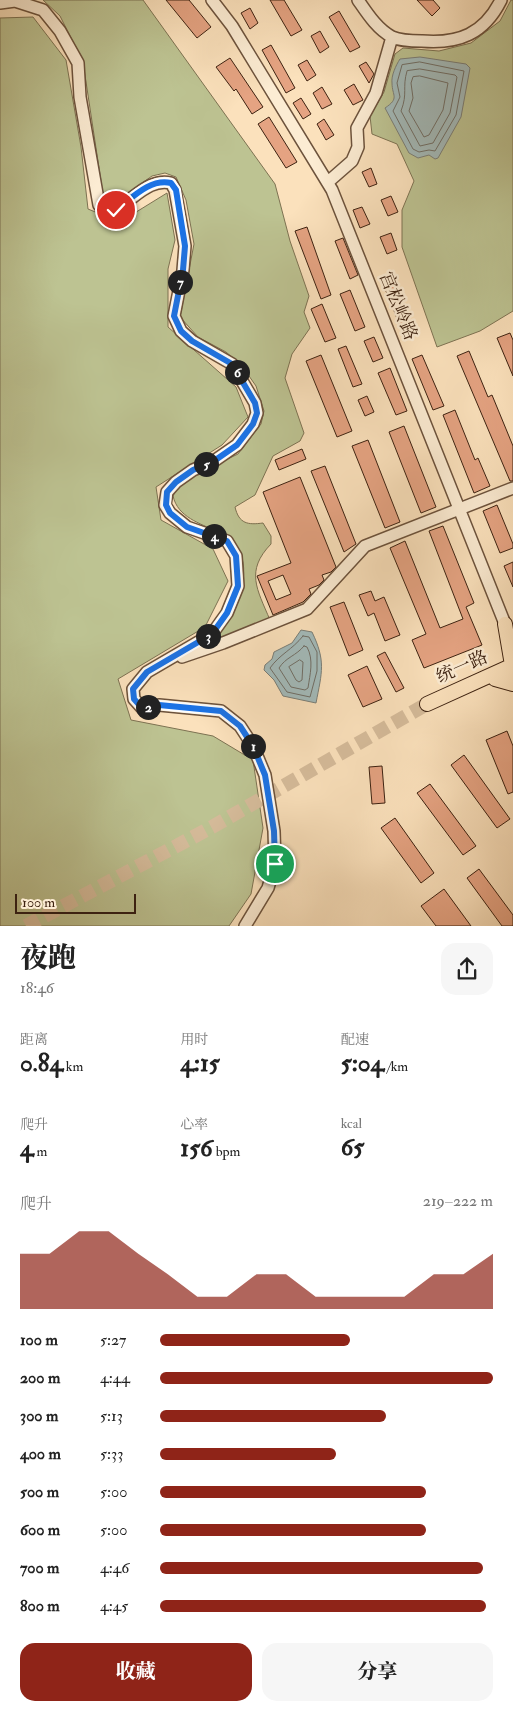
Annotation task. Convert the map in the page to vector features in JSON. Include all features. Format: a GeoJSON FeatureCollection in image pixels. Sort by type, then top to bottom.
{"type":"FeatureCollection","features":[{"type":"Feature","properties":{"kind":"main road","name":"宫松岭路"},"geometry":{"type":"LineString","coordinates":[[509,628],[513,645]]}},
{"type":"Feature","properties":{"kind":"main road"},"geometry":{"type":"LineString","coordinates":[[509,628],[512,668]]}},
{"type":"Feature","properties":{"kind":"main road","name":"统一路"},"geometry":{"type":"LineString","coordinates":[[512,668],[495,679],[430,706],[512,668]]}},
{"type":"Feature","properties":{"kind":"main road"},"geometry":{"type":"LineString","coordinates":[[495,679],[513,684]]}},
{"type":"Feature","properties":{"kind":"street","name":"宫松岭路"},"geometry":{"type":"LineString","coordinates":[[212,0],[232,26],[328,182],[509,628]]}},
{"type":"Feature","properties":{"kind":"street"},"geometry":{"type":"LineString","coordinates":[[358,0],[375,23],[392,37],[401,40],[440,43],[461,39],[482,27],[496,10],[501,0]]}},
{"type":"Feature","properties":{"kind":"street"},"geometry":{"type":"LineString","coordinates":[[0,4],[15,1],[43,10],[60,31],[78,63],[80,97],[99,205],[106,212],[116,210],[154,182],[163,181],[171,183],[176,190],[185,246],[183,270],[174,316],[181,331],[192,341],[232,364],[255,403],[257,413],[253,424],[237,445],[214,461],[187,474],[167,492],[166,505],[170,513],[187,527],[227,541],[236,556],[238,586],[227,613],[212,634],[147,672],[133,689],[134,699],[143,709],[159,705],[221,711],[240,726],[253,746],[265,775],[274,831],[275,864],[268,888],[245,926]]}},
{"type":"Feature","properties":{"kind":"street"},"geometry":{"type":"LineString","coordinates":[[328,182],[352,161],[358,147],[357,128],[376,93],[392,37]]}},
{"type":"Feature","properties":{"kind":"street"},"geometry":{"type":"LineString","coordinates":[[147,672],[178,658],[223,644],[307,609],[365,546],[459,507],[513,488]]}},
{"type":"Feature","properties":{"kind":"green space"},"geometry":{"type":"Polygon","coordinates":[[[43,0],[143,0],[275,184],[290,241],[309,296],[304,312],[310,328],[292,354],[285,378],[304,433],[300,441],[273,456],[255,495],[235,507],[242,520],[253,524],[263,523],[271,536],[271,544],[258,563],[256,572],[258,589],[270,620],[200,649],[221,631],[231,618],[241,592],[244,568],[239,551],[230,540],[218,532],[190,519],[180,509],[173,496],[180,482],[238,454],[261,424],[264,411],[256,386],[242,366],[226,352],[198,337],[180,317],[194,244],[186,200],[176,177],[165,173],[152,176],[112,204],[104,201],[83,62],[60,16],[43,0]]]}},
{"type":"Feature","properties":{"kind":"green space"},"geometry":{"type":"Polygon","coordinates":[[[511,0],[513,0],[513,311],[480,331],[437,347],[402,247],[402,210],[414,181],[397,144],[372,134],[370,116],[384,92],[395,54],[403,48],[439,51],[471,43],[500,21],[511,0]]]}},
{"type":"Feature","properties":{"kind":"green space"},"geometry":{"type":"Polygon","coordinates":[[[33,17],[66,60],[81,147],[88,209],[120,222],[167,193],[175,240],[168,269],[168,327],[236,387],[248,417],[222,445],[156,487],[161,520],[213,549],[228,581],[205,627],[118,679],[131,720],[213,736],[253,760],[263,828],[251,894],[229,926],[0,926],[0,18],[33,17]]]}},
{"type":"Feature","properties":{"kind":"water"},"geometry":{"type":"Polygon","coordinates":[[[420,57],[466,64],[470,68],[461,117],[438,158],[435,159],[429,155],[418,158],[409,153],[385,108],[394,99],[392,77],[400,59],[420,57]]]}},
{"type":"Feature","properties":{"kind":"water"},"geometry":{"type":"Polygon","coordinates":[[[301,630],[312,632],[321,659],[322,667],[316,703],[283,696],[274,680],[264,670],[265,665],[272,659],[274,652],[292,643],[301,630]]]}},
{"type":"Feature","properties":{"kind":"building"},"geometry":{"type":"Polygon","coordinates":[[[166,0],[189,0],[211,27],[197,38],[166,0]]]}},
{"type":"Feature","properties":{"kind":"building"},"geometry":{"type":"Polygon","coordinates":[[[270,0],[284,0],[302,30],[291,36],[270,0]]]}},
{"type":"Feature","properties":{"kind":"building"},"geometry":{"type":"Polygon","coordinates":[[[417,0],[433,0],[440,8],[432,16],[417,0]]]}},
{"type":"Feature","properties":{"kind":"building"},"geometry":{"type":"Polygon","coordinates":[[[250,8],[258,23],[250,29],[241,13],[250,8]]]}},
{"type":"Feature","properties":{"kind":"building"},"geometry":{"type":"Polygon","coordinates":[[[339,11],[360,47],[350,52],[329,17],[339,11]]]}},
{"type":"Feature","properties":{"kind":"building"},"geometry":{"type":"Polygon","coordinates":[[[320,31],[329,47],[320,53],[311,36],[320,31]]]}},
{"type":"Feature","properties":{"kind":"building"},"geometry":{"type":"Polygon","coordinates":[[[271,45],[295,88],[286,93],[262,50],[271,45]]]}},
{"type":"Feature","properties":{"kind":"building"},"geometry":{"type":"Polygon","coordinates":[[[230,58],[263,107],[252,114],[236,89],[234,91],[216,67],[230,58]]]}},
{"type":"Feature","properties":{"kind":"building"},"geometry":{"type":"Polygon","coordinates":[[[307,60],[316,75],[307,81],[298,65],[307,60]]]}},
{"type":"Feature","properties":{"kind":"building"},"geometry":{"type":"Polygon","coordinates":[[[366,62],[374,74],[369,83],[359,66],[366,62]]]}},
{"type":"Feature","properties":{"kind":"building"},"geometry":{"type":"Polygon","coordinates":[[[354,84],[363,100],[353,105],[344,90],[354,84]]]}},
{"type":"Feature","properties":{"kind":"building"},"geometry":{"type":"Polygon","coordinates":[[[322,87],[332,104],[322,109],[313,93],[322,87]]]}},
{"type":"Feature","properties":{"kind":"building"},"geometry":{"type":"Polygon","coordinates":[[[301,98],[311,114],[303,119],[293,103],[301,98]]]}},
{"type":"Feature","properties":{"kind":"building"},"geometry":{"type":"Polygon","coordinates":[[[269,117],[297,162],[286,168],[258,124],[269,117]]]}},
{"type":"Feature","properties":{"kind":"building"},"geometry":{"type":"Polygon","coordinates":[[[324,119],[334,135],[326,140],[317,124],[324,119]]]}},
{"type":"Feature","properties":{"kind":"building"},"geometry":{"type":"Polygon","coordinates":[[[371,168],[377,184],[369,187],[362,172],[371,168]]]}},
{"type":"Feature","properties":{"kind":"building"},"geometry":{"type":"Polygon","coordinates":[[[391,196],[398,212],[388,216],[381,200],[391,196]]]}},
{"type":"Feature","properties":{"kind":"building"},"geometry":{"type":"Polygon","coordinates":[[[362,207],[370,224],[360,228],[353,210],[362,207]]]}},
{"type":"Feature","properties":{"kind":"building"},"geometry":{"type":"Polygon","coordinates":[[[307,227],[331,295],[321,299],[295,231],[307,227]]]}},
{"type":"Feature","properties":{"kind":"building"},"geometry":{"type":"Polygon","coordinates":[[[391,233],[397,250],[387,254],[380,237],[391,233]]]}},
{"type":"Feature","properties":{"kind":"building"},"geometry":{"type":"Polygon","coordinates":[[[343,238],[358,275],[350,279],[335,241],[343,238]]]}},
{"type":"Feature","properties":{"kind":"building"},"geometry":{"type":"Polygon","coordinates":[[[390,274],[397,292],[388,296],[380,277],[390,274]]]}},
{"type":"Feature","properties":{"kind":"building"},"geometry":{"type":"Polygon","coordinates":[[[350,290],[365,327],[355,331],[340,294],[350,290]]]}},
{"type":"Feature","properties":{"kind":"building"},"geometry":{"type":"Polygon","coordinates":[[[322,304],[336,338],[325,342],[311,309],[322,304]]]}},
{"type":"Feature","properties":{"kind":"building"},"geometry":{"type":"Polygon","coordinates":[[[401,305],[410,325],[401,329],[393,308],[401,305]]]}},
{"type":"Feature","properties":{"kind":"building"},"geometry":{"type":"Polygon","coordinates":[[[510,333],[513,340],[513,376],[497,338],[510,333]]]}},
{"type":"Feature","properties":{"kind":"building"},"geometry":{"type":"Polygon","coordinates":[[[374,337],[383,358],[373,362],[364,341],[374,337]]]}},
{"type":"Feature","properties":{"kind":"building"},"geometry":{"type":"Polygon","coordinates":[[[346,346],[362,384],[353,387],[338,349],[346,346]]]}},
{"type":"Feature","properties":{"kind":"building"},"geometry":{"type":"Polygon","coordinates":[[[469,351],[488,397],[492,395],[513,446],[513,481],[510,481],[457,356],[469,351]]]}},
{"type":"Feature","properties":{"kind":"building"},"geometry":{"type":"Polygon","coordinates":[[[321,355],[352,431],[337,437],[306,361],[321,355]]]}},
{"type":"Feature","properties":{"kind":"building"},"geometry":{"type":"Polygon","coordinates":[[[422,355],[444,406],[433,410],[412,359],[422,355]]]}},
{"type":"Feature","properties":{"kind":"building"},"geometry":{"type":"Polygon","coordinates":[[[390,368],[407,411],[396,415],[378,373],[390,368]]]}},
{"type":"Feature","properties":{"kind":"building"},"geometry":{"type":"Polygon","coordinates":[[[367,396],[374,412],[365,416],[358,400],[367,396]]]}},
{"type":"Feature","properties":{"kind":"building"},"geometry":{"type":"Polygon","coordinates":[[[455,410],[475,460],[478,458],[490,486],[474,493],[443,415],[455,410]]]}},
{"type":"Feature","properties":{"kind":"building"},"geometry":{"type":"Polygon","coordinates":[[[404,426],[436,507],[421,513],[389,432],[404,426]]]}},
{"type":"Feature","properties":{"kind":"building"},"geometry":{"type":"Polygon","coordinates":[[[368,440],[400,522],[385,528],[352,446],[368,440]]]}},
{"type":"Feature","properties":{"kind":"building"},"geometry":{"type":"Polygon","coordinates":[[[302,449],[306,459],[279,470],[275,460],[302,449]]]}},
{"type":"Feature","properties":{"kind":"building"},"geometry":{"type":"Polygon","coordinates":[[[325,466],[356,544],[344,552],[311,471],[325,466]]]}},
{"type":"Feature","properties":{"kind":"building"},"geometry":{"type":"Polygon","coordinates":[[[300,477],[336,567],[331,572],[322,575],[324,580],[319,585],[309,589],[311,594],[303,602],[273,615],[257,576],[291,563],[263,492],[300,477]],[[283,575],[268,581],[276,600],[291,594],[283,575]]]}},
{"type":"Feature","properties":{"kind":"building"},"geometry":{"type":"Polygon","coordinates":[[[497,505],[513,544],[513,548],[500,553],[483,511],[497,505]]]}},
{"type":"Feature","properties":{"kind":"building"},"geometry":{"type":"Polygon","coordinates":[[[443,526],[474,603],[466,607],[482,645],[424,668],[412,640],[426,634],[390,548],[405,541],[440,628],[463,619],[429,531],[443,526]]]}},
{"type":"Feature","properties":{"kind":"building"},"geometry":{"type":"Polygon","coordinates":[[[513,562],[513,587],[504,566],[513,562]]]}},
{"type":"Feature","properties":{"kind":"building"},"geometry":{"type":"Polygon","coordinates":[[[371,591],[375,601],[384,597],[400,635],[385,641],[374,613],[368,616],[359,595],[371,591]]]}},
{"type":"Feature","properties":{"kind":"building"},"geometry":{"type":"Polygon","coordinates":[[[344,602],[363,650],[349,656],[330,607],[344,602]]]}},
{"type":"Feature","properties":{"kind":"building"},"geometry":{"type":"Polygon","coordinates":[[[385,652],[404,688],[396,692],[377,656],[385,652]]]}},
{"type":"Feature","properties":{"kind":"building"},"geometry":{"type":"Polygon","coordinates":[[[367,666],[382,699],[363,707],[348,675],[367,666]]]}},
{"type":"Feature","properties":{"kind":"building"},"geometry":{"type":"Polygon","coordinates":[[[507,731],[513,746],[513,792],[508,794],[486,740],[507,731]]]}},
{"type":"Feature","properties":{"kind":"building"},"geometry":{"type":"Polygon","coordinates":[[[464,755],[510,819],[497,828],[451,765],[464,755]]]}},
{"type":"Feature","properties":{"kind":"building"},"geometry":{"type":"Polygon","coordinates":[[[382,766],[385,803],[372,804],[369,767],[382,766]]]}},
{"type":"Feature","properties":{"kind":"building"},"geometry":{"type":"Polygon","coordinates":[[[430,784],[476,846],[463,855],[417,793],[430,784]]]}},
{"type":"Feature","properties":{"kind":"building"},"geometry":{"type":"Polygon","coordinates":[[[395,818],[434,873],[421,883],[381,828],[395,818]]]}},
{"type":"Feature","properties":{"kind":"building"},"geometry":{"type":"Polygon","coordinates":[[[479,869],[513,915],[513,926],[502,926],[467,878],[479,869]]]}},
{"type":"Feature","properties":{"kind":"building"},"geometry":{"type":"Polygon","coordinates":[[[444,889],[471,926],[436,926],[421,906],[444,889]]]}},
{"type":"Feature","properties":{"kind":"tunnel"},"geometry":{"type":"LineString","coordinates":[[26,926],[212,827],[427,704]]}},
{"type":"Feature","properties":{"kind":"route"},"geometry":{"type":"LineString","coordinates":[[116,210],[154,182],[163,181],[171,183],[176,190],[185,246],[183,270],[174,316],[181,331],[192,341],[232,364],[255,403],[257,413],[253,424],[237,445],[214,461],[193,470],[176,482],[167,492],[166,505],[170,513],[187,527],[227,541],[236,556],[238,586],[227,613],[212,634],[147,672],[133,689],[134,699],[143,709],[159,705],[221,711],[240,726],[253,746],[265,775],[274,831],[275,864]]}}]}
